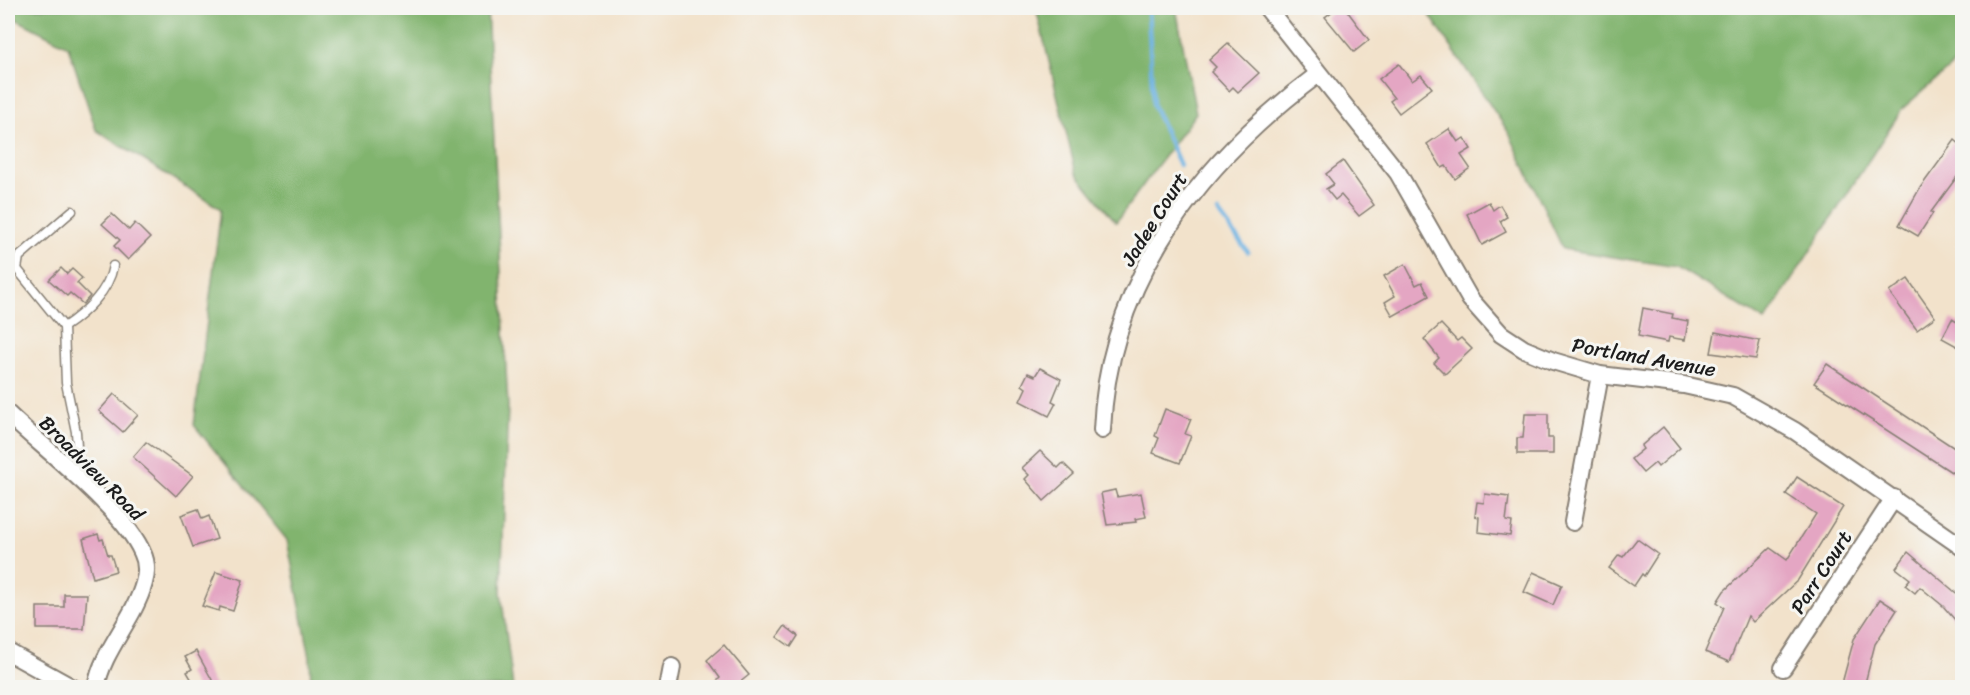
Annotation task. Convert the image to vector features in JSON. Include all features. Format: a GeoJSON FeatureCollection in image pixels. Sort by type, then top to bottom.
{"type":"FeatureCollection","features":[{"type":"Feature","properties":{"kind":"street","name":"Portland Avenue"},"geometry":{"type":"LineString","coordinates":[[1267,8],[1317,75],[1398,173],[1451,270],[1488,322],[1524,350],[1600,375],[1683,385],[1733,396],[1774,417],[1962,547]]}},
{"type":"Feature","properties":{"kind":"street","name":"Jadee Court"},"geometry":{"type":"LineString","coordinates":[[1102,430],[1103,397],[1123,325],[1135,289],[1161,239],[1185,202],[1231,148],[1285,99],[1317,75]]}},
{"type":"Feature","properties":{"kind":"street"},"geometry":{"type":"LineString","coordinates":[[1573,522],[1600,375]]}},
{"type":"Feature","properties":{"kind":"street","name":"Broadview Road"},"geometry":{"type":"LineString","coordinates":[[8,414],[109,508],[142,550],[146,563],[145,582],[136,607],[100,671],[96,687]]}},
{"type":"Feature","properties":{"kind":"street","name":"Parr Court"},"geometry":{"type":"LineString","coordinates":[[1783,668],[1894,498]]}},
{"type":"Feature","properties":{"kind":"street"},"geometry":{"type":"LineString","coordinates":[[8,652],[73,687]]}},
{"type":"Feature","properties":{"kind":"street"},"geometry":{"type":"LineString","coordinates":[[668,687],[672,667]]}},
{"type":"Feature","properties":{"kind":"lane"},"geometry":{"type":"LineString","coordinates":[[72,211],[19,257],[12,270],[64,327],[66,383],[76,432],[80,481]]}},
{"type":"Feature","properties":{"kind":"lane"},"geometry":{"type":"LineString","coordinates":[[64,327],[77,318],[102,291],[113,266]]}},
{"type":"Feature","properties":{"kind":"green space"},"geometry":{"type":"Polygon","coordinates":[[[8,8],[487,8],[508,406],[501,592],[513,687],[311,687],[310,657],[287,540],[194,425],[221,209],[96,130],[68,46],[8,15],[8,8]]]}},
{"type":"Feature","properties":{"kind":"green space"},"geometry":{"type":"Polygon","coordinates":[[[1036,8],[1176,8],[1196,113],[1116,222],[1076,173],[1036,8]]]}},
{"type":"Feature","properties":{"kind":"green space"},"geometry":{"type":"Polygon","coordinates":[[[1425,8],[1962,8],[1962,57],[1902,109],[1765,321],[1677,267],[1563,249],[1509,133],[1425,8]]]}},
{"type":"Feature","properties":{"kind":"building"},"geometry":{"type":"Polygon","coordinates":[[[1337,8],[1345,8],[1369,40],[1354,52],[1325,17],[1337,8]]]}},
{"type":"Feature","properties":{"kind":"building"},"geometry":{"type":"Polygon","coordinates":[[[1228,43],[1259,73],[1238,92],[1233,87],[1229,91],[1211,72],[1216,67],[1209,60],[1228,43]]]}},
{"type":"Feature","properties":{"kind":"building"},"geometry":{"type":"Polygon","coordinates":[[[1399,64],[1412,81],[1421,75],[1432,88],[1399,113],[1390,101],[1394,98],[1379,79],[1399,64]]]}},
{"type":"Feature","properties":{"kind":"building"},"geometry":{"type":"Polygon","coordinates":[[[1449,129],[1458,142],[1464,138],[1471,149],[1461,155],[1470,168],[1455,179],[1446,166],[1442,168],[1427,144],[1449,129]]]}},
{"type":"Feature","properties":{"kind":"building"},"geometry":{"type":"Polygon","coordinates":[[[1955,140],[1962,146],[1962,170],[1931,212],[1933,213],[1918,236],[1899,225],[1920,188],[1955,140]]]}},
{"type":"Feature","properties":{"kind":"building"},"geometry":{"type":"Polygon","coordinates":[[[1343,161],[1374,205],[1359,216],[1341,195],[1335,200],[1326,189],[1334,184],[1326,174],[1343,161]]]}},
{"type":"Feature","properties":{"kind":"building"},"geometry":{"type":"Polygon","coordinates":[[[1489,202],[1493,210],[1500,205],[1507,217],[1500,221],[1506,232],[1482,245],[1467,214],[1489,202]]]}},
{"type":"Feature","properties":{"kind":"building"},"geometry":{"type":"Polygon","coordinates":[[[112,214],[129,230],[135,223],[150,238],[128,260],[114,246],[120,240],[102,224],[112,214]]]}},
{"type":"Feature","properties":{"kind":"building"},"geometry":{"type":"Polygon","coordinates":[[[1405,264],[1416,285],[1422,282],[1429,296],[1393,316],[1385,302],[1395,296],[1384,276],[1405,264]]]}},
{"type":"Feature","properties":{"kind":"building"},"geometry":{"type":"Polygon","coordinates":[[[61,268],[67,274],[72,269],[82,278],[77,283],[90,296],[83,304],[70,293],[67,296],[49,280],[61,268]]]}},
{"type":"Feature","properties":{"kind":"building"},"geometry":{"type":"Polygon","coordinates":[[[1908,279],[1935,317],[1917,330],[1889,292],[1908,279]]]}},
{"type":"Feature","properties":{"kind":"building"},"geometry":{"type":"Polygon","coordinates":[[[1643,308],[1673,314],[1672,318],[1688,321],[1685,340],[1669,337],[1668,342],[1638,336],[1643,308]]]}},
{"type":"Feature","properties":{"kind":"building"},"geometry":{"type":"Polygon","coordinates":[[[1952,319],[1962,325],[1962,349],[1942,338],[1952,319]]]}},
{"type":"Feature","properties":{"kind":"building"},"geometry":{"type":"Polygon","coordinates":[[[1441,324],[1457,341],[1461,338],[1472,349],[1445,374],[1434,363],[1439,358],[1424,339],[1441,324]]]}},
{"type":"Feature","properties":{"kind":"building"},"geometry":{"type":"Polygon","coordinates":[[[1715,332],[1760,341],[1756,359],[1711,353],[1715,332]]]}},
{"type":"Feature","properties":{"kind":"building"},"geometry":{"type":"Polygon","coordinates":[[[1827,364],[1962,453],[1962,479],[1814,383],[1827,364]]]}},
{"type":"Feature","properties":{"kind":"building"},"geometry":{"type":"Polygon","coordinates":[[[1040,368],[1061,379],[1052,401],[1056,403],[1049,416],[1020,401],[1026,388],[1022,385],[1028,373],[1035,376],[1040,368]]]}},
{"type":"Feature","properties":{"kind":"building"},"geometry":{"type":"Polygon","coordinates":[[[114,394],[138,415],[123,432],[99,411],[114,394]]]}},
{"type":"Feature","properties":{"kind":"building"},"geometry":{"type":"Polygon","coordinates":[[[1165,409],[1191,419],[1185,434],[1191,436],[1180,463],[1153,453],[1159,438],[1155,436],[1165,409]]]}},
{"type":"Feature","properties":{"kind":"building"},"geometry":{"type":"Polygon","coordinates":[[[1525,414],[1548,414],[1548,438],[1553,438],[1553,454],[1517,454],[1517,438],[1523,438],[1525,414]]]}},
{"type":"Feature","properties":{"kind":"building"},"geometry":{"type":"Polygon","coordinates":[[[1663,427],[1680,448],[1658,467],[1655,463],[1643,473],[1631,459],[1643,449],[1641,446],[1663,427]]]}},
{"type":"Feature","properties":{"kind":"building"},"geometry":{"type":"Polygon","coordinates":[[[146,442],[193,476],[176,496],[133,457],[146,442]]]}},
{"type":"Feature","properties":{"kind":"building"},"geometry":{"type":"Polygon","coordinates":[[[1040,451],[1058,468],[1063,463],[1074,474],[1044,501],[1025,479],[1029,475],[1022,468],[1040,451]]]}},
{"type":"Feature","properties":{"kind":"building"},"geometry":{"type":"Polygon","coordinates":[[[1797,477],[1843,507],[1798,580],[1753,622],[1748,616],[1729,662],[1705,652],[1724,607],[1717,602],[1724,591],[1770,548],[1787,560],[1816,514],[1786,494],[1797,477]]]}},
{"type":"Feature","properties":{"kind":"building"},"geometry":{"type":"Polygon","coordinates":[[[1115,490],[1117,497],[1141,493],[1146,517],[1135,519],[1136,522],[1107,525],[1101,493],[1115,490]]]}},
{"type":"Feature","properties":{"kind":"building"},"geometry":{"type":"Polygon","coordinates":[[[1485,494],[1509,497],[1506,521],[1512,522],[1510,536],[1478,532],[1479,517],[1475,516],[1477,502],[1484,503],[1485,494]]]}},
{"type":"Feature","properties":{"kind":"building"},"geometry":{"type":"Polygon","coordinates":[[[198,509],[202,519],[209,516],[217,539],[193,547],[181,515],[198,509]]]}},
{"type":"Feature","properties":{"kind":"building"},"geometry":{"type":"Polygon","coordinates":[[[98,534],[100,540],[103,539],[108,555],[111,555],[116,571],[93,578],[83,539],[98,534]]]}},
{"type":"Feature","properties":{"kind":"building"},"geometry":{"type":"Polygon","coordinates":[[[1637,539],[1658,554],[1644,576],[1642,574],[1634,586],[1609,568],[1619,555],[1623,557],[1637,539]]]}},
{"type":"Feature","properties":{"kind":"building"},"geometry":{"type":"Polygon","coordinates":[[[1908,552],[1962,598],[1962,628],[1943,606],[1920,587],[1915,593],[1905,585],[1910,579],[1896,568],[1908,552]]]}},
{"type":"Feature","properties":{"kind":"building"},"geometry":{"type":"Polygon","coordinates":[[[216,572],[243,580],[233,611],[220,607],[219,611],[202,606],[216,572]]]}},
{"type":"Feature","properties":{"kind":"building"},"geometry":{"type":"Polygon","coordinates":[[[1533,572],[1562,585],[1553,605],[1524,592],[1533,572]]]}},
{"type":"Feature","properties":{"kind":"building"},"geometry":{"type":"Polygon","coordinates":[[[64,594],[87,594],[84,629],[37,629],[37,607],[64,607],[64,594]]]}},
{"type":"Feature","properties":{"kind":"building"},"geometry":{"type":"Polygon","coordinates":[[[1880,599],[1897,610],[1875,644],[1864,687],[1841,687],[1854,639],[1880,599]]]}},
{"type":"Feature","properties":{"kind":"building"},"geometry":{"type":"Polygon","coordinates":[[[785,626],[798,636],[791,647],[777,637],[785,626]]]}},
{"type":"Feature","properties":{"kind":"building"},"geometry":{"type":"Polygon","coordinates":[[[724,645],[749,675],[734,687],[722,687],[717,681],[720,678],[707,660],[724,645]]]}},
{"type":"Feature","properties":{"kind":"building"},"geometry":{"type":"Polygon","coordinates":[[[196,651],[216,687],[196,687],[187,672],[192,669],[185,657],[196,651]]]}},
{"type":"Feature","properties":{"kind":"waterway"},"geometry":{"type":"LineString","coordinates":[[1148,8],[1153,105],[1180,165]]}},
{"type":"Feature","properties":{"kind":"waterway"},"geometry":{"type":"LineString","coordinates":[[1218,212],[1248,252]]}}]}
